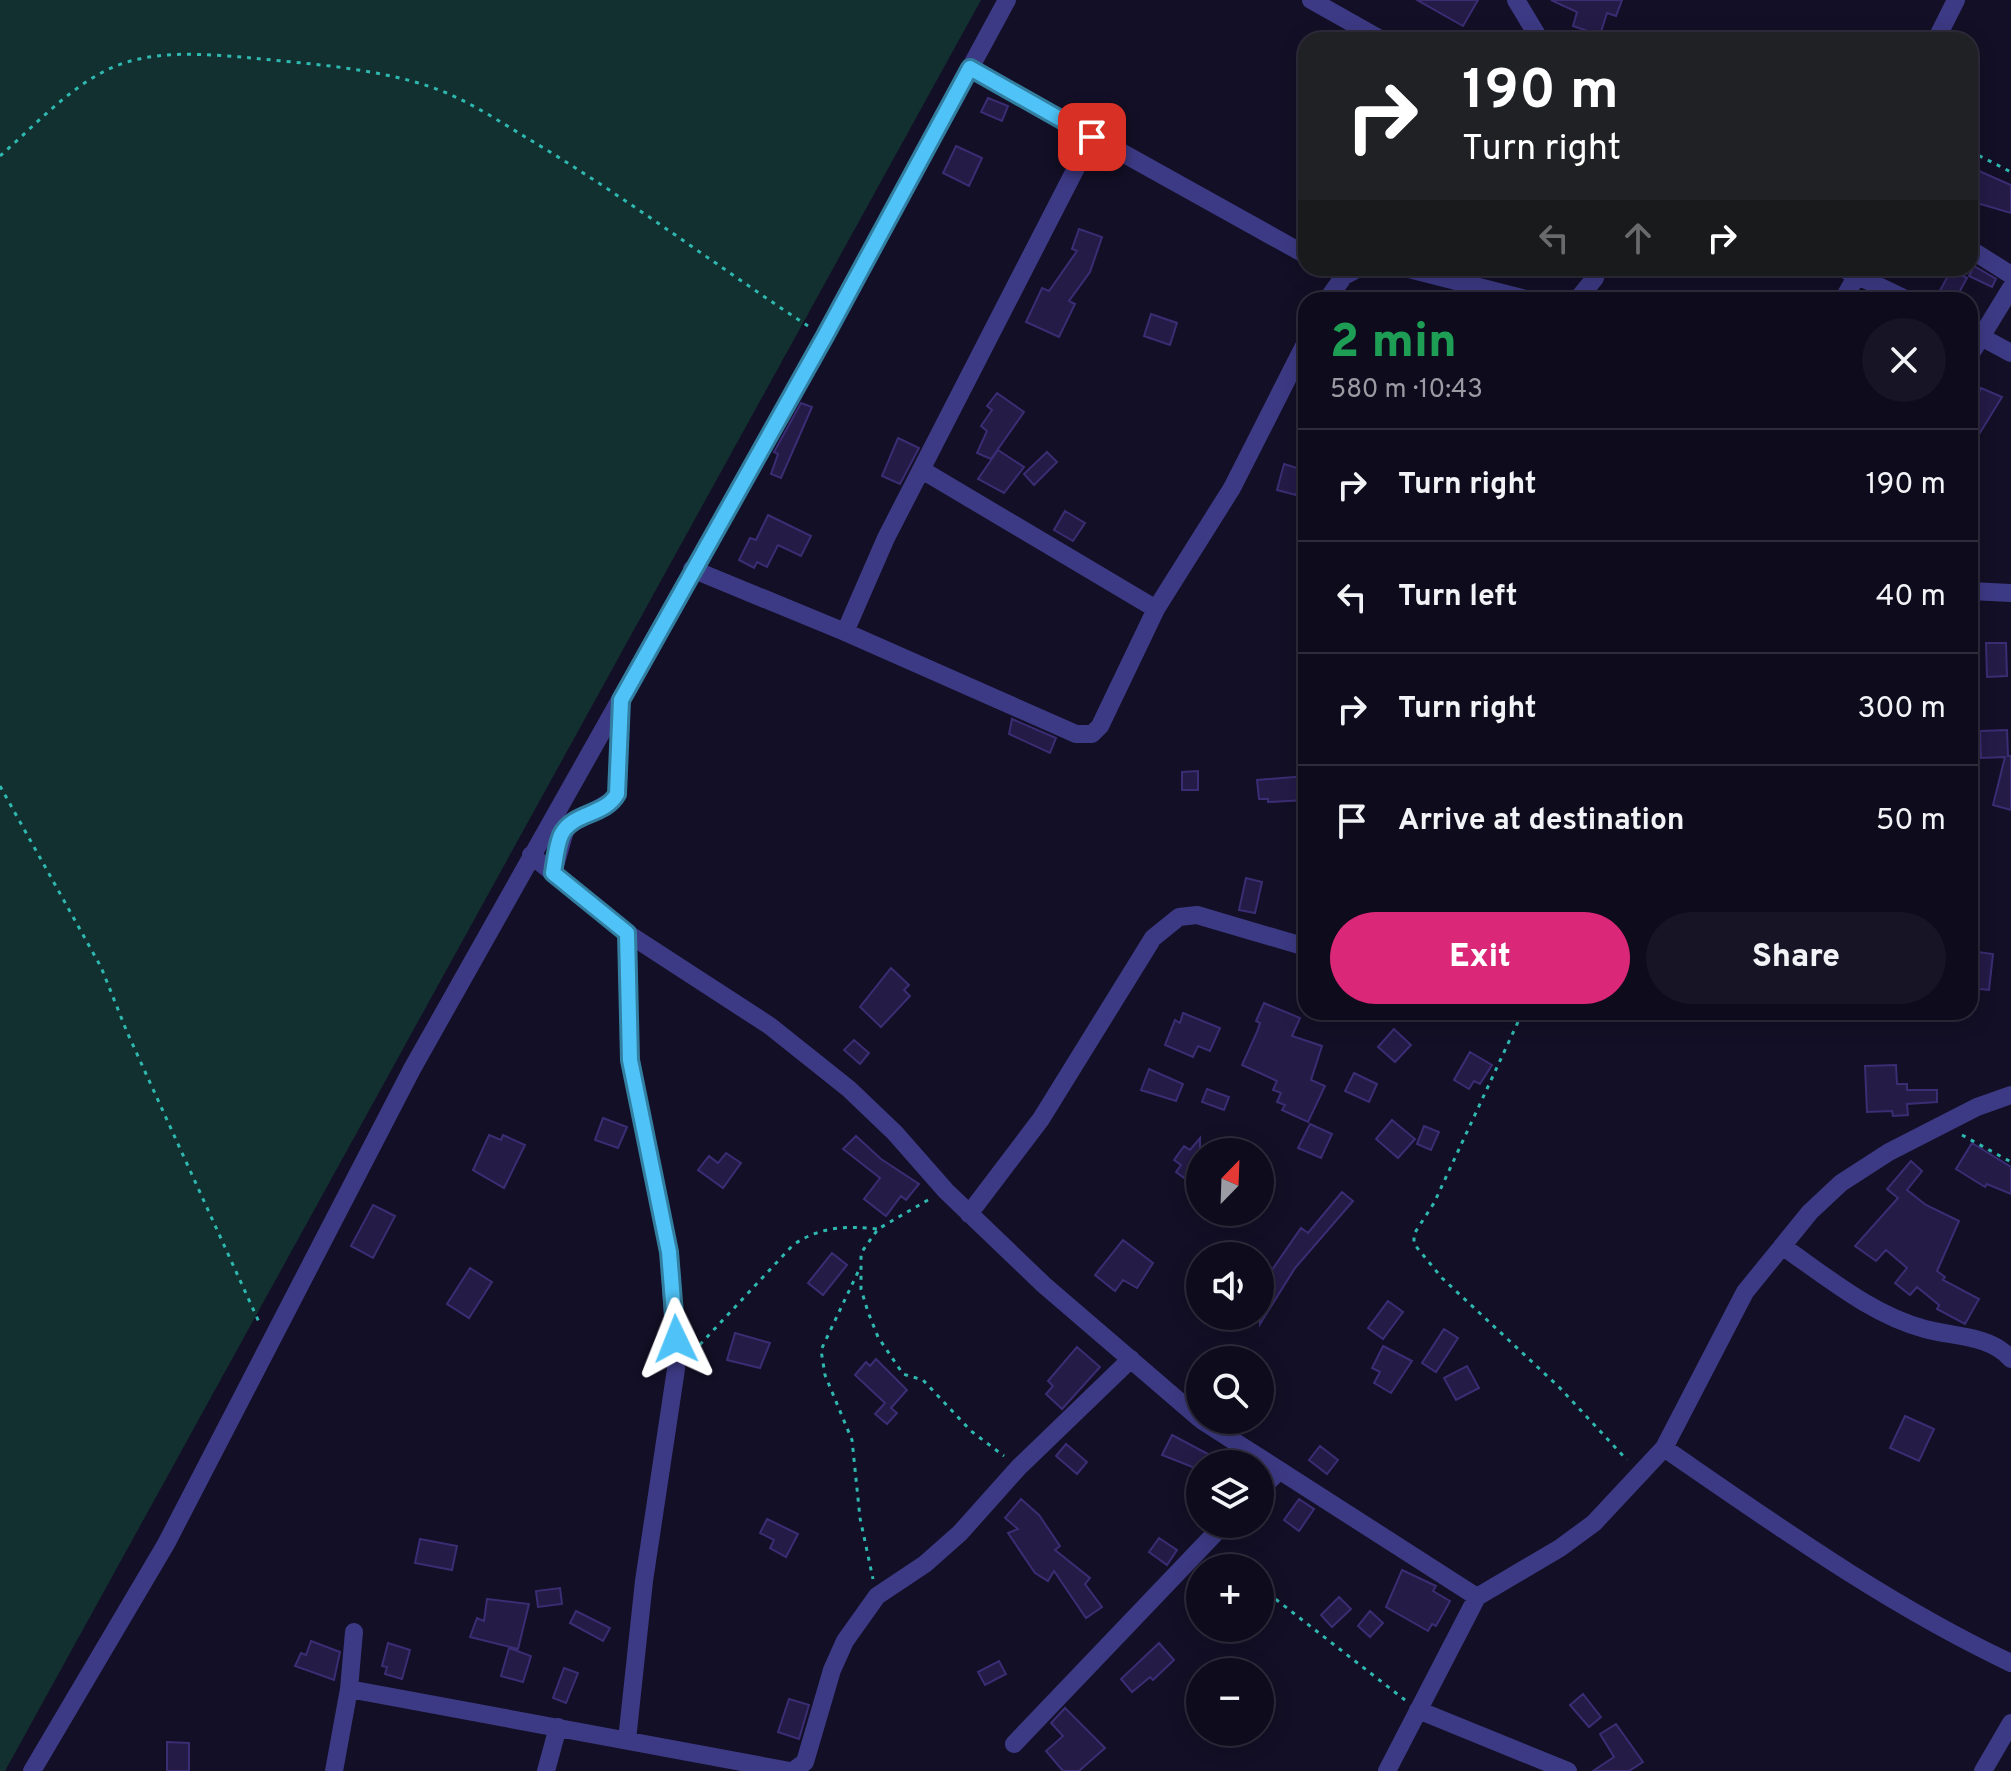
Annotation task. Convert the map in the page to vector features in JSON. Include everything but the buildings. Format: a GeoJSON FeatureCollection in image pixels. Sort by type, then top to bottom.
{"type":"FeatureCollection","features":[{"type":"Feature","properties":{"kind":"street"},"geometry":{"type":"LineString","coordinates":[[32,1771],[166,1544],[412,1069],[825,336],[1007,0]]}},
{"type":"Feature","properties":{"kind":"street"},"geometry":{"type":"LineString","coordinates":[[1311,0],[1368,32]]}},
{"type":"Feature","properties":{"kind":"street"},"geometry":{"type":"LineString","coordinates":[[1516,0],[1535,32]]}},
{"type":"Feature","properties":{"kind":"street"},"geometry":{"type":"LineString","coordinates":[[1940,32],[1956,0]]}},
{"type":"Feature","properties":{"kind":"street"},"geometry":{"type":"LineString","coordinates":[[970,68],[1298,251]]}},
{"type":"Feature","properties":{"kind":"street"},"geometry":{"type":"LineString","coordinates":[[845,632],[886,538],[1092,137]]}},
{"type":"Feature","properties":{"kind":"street"},"geometry":{"type":"LineString","coordinates":[[1978,254],[2011,275]]}},
{"type":"Feature","properties":{"kind":"street"},"geometry":{"type":"LineString","coordinates":[[1436,276],[1499,292]]}},
{"type":"Feature","properties":{"kind":"street"},"geometry":{"type":"LineString","coordinates":[[1584,292],[1596,276]]}},
{"type":"Feature","properties":{"kind":"street"},"geometry":{"type":"LineString","coordinates":[[1857,276],[1891,292]]}},
{"type":"Feature","properties":{"kind":"street"},"geometry":{"type":"LineString","coordinates":[[1978,333],[2011,288]]}},
{"type":"Feature","properties":{"kind":"street"},"geometry":{"type":"LineString","coordinates":[[1978,335],[2011,353]]}},
{"type":"Feature","properties":{"kind":"street"},"geometry":{"type":"LineString","coordinates":[[692,569],[845,632],[1076,734],[1092,734],[1100,726],[1156,609],[1232,488],[1298,358]]}},
{"type":"Feature","properties":{"kind":"street"},"geometry":{"type":"LineString","coordinates":[[922,470],[1156,609]]}},
{"type":"Feature","properties":{"kind":"street"},"geometry":{"type":"LineString","coordinates":[[1978,591],[2011,593]]}},
{"type":"Feature","properties":{"kind":"street"},"geometry":{"type":"LineString","coordinates":[[553,873],[566,827],[613,800],[617,794],[621,700]]}},
{"type":"Feature","properties":{"kind":"street"},"geometry":{"type":"LineString","coordinates":[[531,855],[627,933],[805,1052],[895,1133],[946,1191],[1044,1285],[1186,1407]]}},
{"type":"Feature","properties":{"kind":"street"},"geometry":{"type":"LineString","coordinates":[[969,1214],[1041,1119],[1153,938],[1179,917],[1197,915],[1298,945]]}},
{"type":"Feature","properties":{"kind":"street"},"geometry":{"type":"LineString","coordinates":[[627,933],[630,1060],[669,1252],[676,1369],[644,1581],[627,1740]]}},
{"type":"Feature","properties":{"kind":"street"},"geometry":{"type":"LineString","coordinates":[[1387,1771],[1477,1597],[1560,1548],[1594,1523],[1664,1448],[1745,1292],[1810,1212],[1841,1183],[1889,1152],[1977,1107],[2011,1095]]}},
{"type":"Feature","properties":{"kind":"street"},"geometry":{"type":"LineString","coordinates":[[1782,1246],[1883,1313],[1924,1329],[1983,1342],[2011,1359]]}},
{"type":"Feature","properties":{"kind":"street"},"geometry":{"type":"LineString","coordinates":[[349,1689],[792,1771],[805,1762],[832,1670],[845,1641],[877,1596],[925,1564],[960,1533],[1019,1467],[1131,1359]]}},
{"type":"Feature","properties":{"kind":"street"},"geometry":{"type":"LineString","coordinates":[[1222,1434],[1477,1597]]}},
{"type":"Feature","properties":{"kind":"street"},"geometry":{"type":"LineString","coordinates":[[1664,1448],[1820,1554],[1968,1643],[2011,1663]]}},
{"type":"Feature","properties":{"kind":"street"},"geometry":{"type":"LineString","coordinates":[[1274,1476],[1279,1471]]}},
{"type":"Feature","properties":{"kind":"street"},"geometry":{"type":"LineString","coordinates":[[1014,1744],[1211,1538]]}},
{"type":"Feature","properties":{"kind":"street"},"geometry":{"type":"LineString","coordinates":[[334,1771],[349,1689],[354,1632]]}},
{"type":"Feature","properties":{"kind":"street"},"geometry":{"type":"LineString","coordinates":[[1418,1710],[1568,1771]]}},
{"type":"Feature","properties":{"kind":"street"},"geometry":{"type":"LineString","coordinates":[[1983,1771],[2011,1723]]}},
{"type":"Feature","properties":{"kind":"street"},"geometry":{"type":"LineString","coordinates":[[546,1771],[558,1727]]}},
{"type":"Feature","properties":{"kind":"path"},"geometry":{"type":"LineString","coordinates":[[0,156],[105,70],[149,59],[190,53],[380,74],[431,87],[473,106],[626,198],[736,279],[825,336]]}},
{"type":"Feature","properties":{"kind":"path"},"geometry":{"type":"LineString","coordinates":[[1978,155],[2011,172]]}},
{"type":"Feature","properties":{"kind":"path"},"geometry":{"type":"LineString","coordinates":[[0,786],[101,967],[127,1032],[270,1345]]}},
{"type":"Feature","properties":{"kind":"path"},"geometry":{"type":"LineString","coordinates":[[1518,1020],[1434,1203],[1414,1234],[1414,1244],[1442,1278],[1559,1387],[1640,1474]]}},
{"type":"Feature","properties":{"kind":"path"},"geometry":{"type":"LineString","coordinates":[[1945,1125],[2011,1162]]}},
{"type":"Feature","properties":{"kind":"path"},"geometry":{"type":"LineString","coordinates":[[946,1191],[878,1229],[861,1253],[860,1268],[868,1312],[878,1337],[906,1377],[923,1380],[971,1431],[1019,1467]]}},
{"type":"Feature","properties":{"kind":"path"},"geometry":{"type":"LineString","coordinates":[[676,1369],[802,1239],[832,1227],[878,1229]]}},
{"type":"Feature","properties":{"kind":"path"},"geometry":{"type":"LineString","coordinates":[[860,1268],[821,1350],[825,1375],[852,1440],[860,1518],[877,1596]]}},
{"type":"Feature","properties":{"kind":"path"},"geometry":{"type":"LineString","coordinates":[[1274,1598],[1418,1710]]}},
{"type":"Feature","properties":{"kind":"green space"},"geometry":{"type":"Polygon","coordinates":[[[0,0],[981,0],[5,1771],[0,1771],[0,0]]]}},
{"type":"Feature","properties":{"kind":"route"},"geometry":{"type":"LineString","coordinates":[[676,1339],[669,1252],[658,1183],[630,1060],[626,1008],[627,933],[553,873],[561,835],[572,822],[600,809],[617,794],[621,700],[825,336],[970,68],[1092,137]]}}]}
